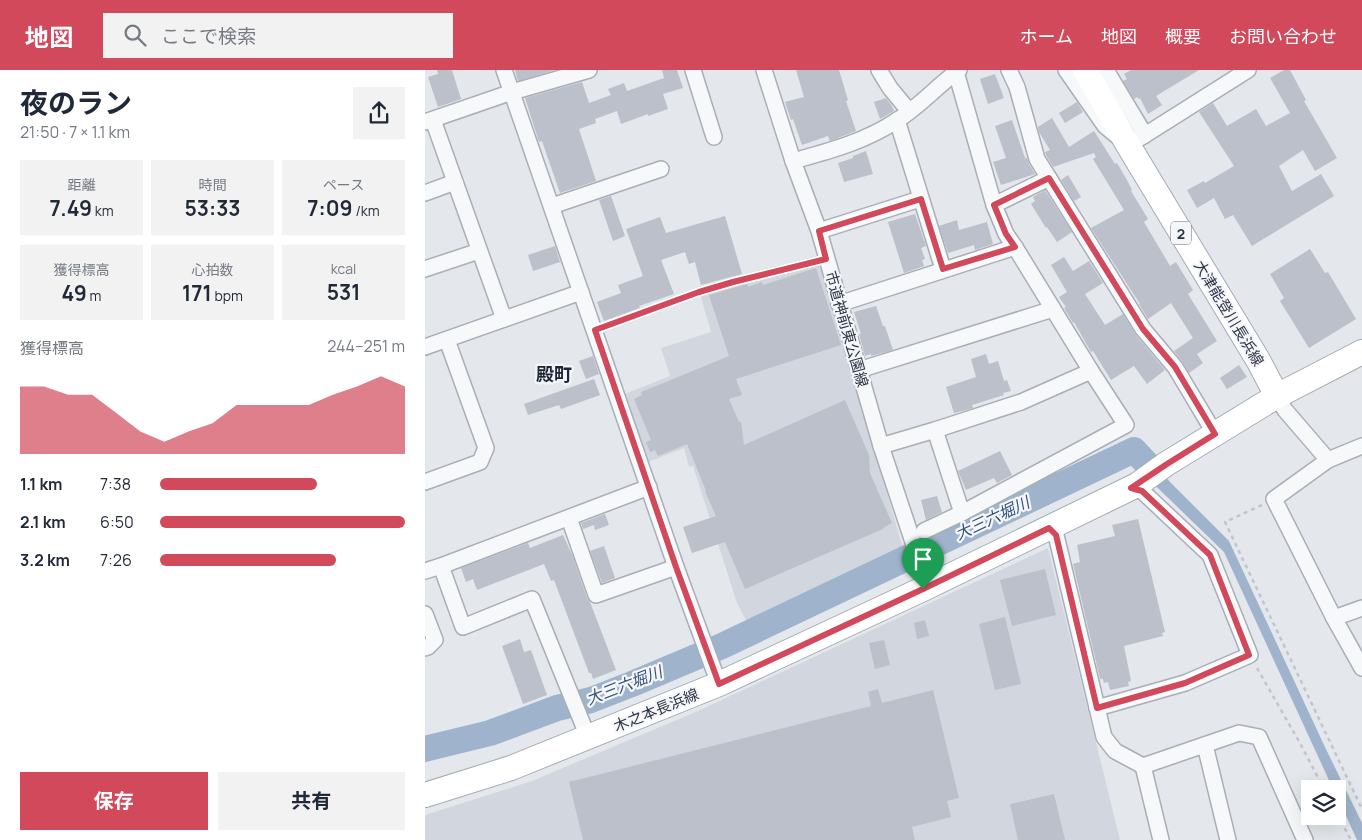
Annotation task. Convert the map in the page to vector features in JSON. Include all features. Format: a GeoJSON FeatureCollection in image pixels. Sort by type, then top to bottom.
{"type":"FeatureCollection","features":[{"type":"Feature","properties":{"kind":"main road","name":"大津能登川長浜線"},"geometry":{"type":"LineString","coordinates":[[1085,70],[1137,140],[1277,396]]}},
{"type":"Feature","properties":{"kind":"main road"},"geometry":{"type":"LineString","coordinates":[[1277,396],[1362,352]]}},
{"type":"Feature","properties":{"kind":"main road","name":"木之本長浜線"},"geometry":{"type":"LineString","coordinates":[[425,795],[511,768],[585,728],[923,589],[1134,487],[1167,464],[1277,396]]}},
{"type":"Feature","properties":{"kind":"street"},"geometry":{"type":"LineString","coordinates":[[504,70],[676,567],[715,674]]}},
{"type":"Feature","properties":{"kind":"street"},"geometry":{"type":"LineString","coordinates":[[503,319],[455,182],[429,121],[512,92],[589,70]]}},
{"type":"Feature","properties":{"kind":"street"},"geometry":{"type":"LineString","coordinates":[[693,70],[714,137]]}},
{"type":"Feature","properties":{"kind":"street","name":"市道神前東公園線"},"geometry":{"type":"LineString","coordinates":[[764,70],[793,161],[819,231],[881,446],[923,572],[923,589]]}},
{"type":"Feature","properties":{"kind":"street"},"geometry":{"type":"LineString","coordinates":[[879,70],[903,116],[921,199],[943,269]]}},
{"type":"Feature","properties":{"kind":"street"},"geometry":{"type":"LineString","coordinates":[[1009,70],[1017,87],[1037,159],[1143,329],[1175,367],[1215,434]]}},
{"type":"Feature","properties":{"kind":"street"},"geometry":{"type":"LineString","coordinates":[[1067,70],[1105,126],[1137,140]]}},
{"type":"Feature","properties":{"kind":"street"},"geometry":{"type":"LineString","coordinates":[[1106,70],[1137,140]]}},
{"type":"Feature","properties":{"kind":"street"},"geometry":{"type":"LineString","coordinates":[[1137,140],[1248,70]]}},
{"type":"Feature","properties":{"kind":"street"},"geometry":{"type":"LineString","coordinates":[[793,161],[844,147],[870,136],[903,116],[957,71],[994,205],[1006,234],[1126,425],[924,531]]}},
{"type":"Feature","properties":{"kind":"street"},"geometry":{"type":"LineString","coordinates":[[552,206],[661,169]]}},
{"type":"Feature","properties":{"kind":"street"},"geometry":{"type":"LineString","coordinates":[[994,205],[1049,178]]}},
{"type":"Feature","properties":{"kind":"street"},"geometry":{"type":"LineString","coordinates":[[425,193],[455,182]]}},
{"type":"Feature","properties":{"kind":"street"},"geometry":{"type":"LineString","coordinates":[[819,231],[921,199]]}},
{"type":"Feature","properties":{"kind":"street"},"geometry":{"type":"LineString","coordinates":[[839,304],[1015,247]]}},
{"type":"Feature","properties":{"kind":"street"},"geometry":{"type":"LineString","coordinates":[[425,269],[479,250]]}},
{"type":"Feature","properties":{"kind":"street"},"geometry":{"type":"LineString","coordinates":[[425,347],[581,292]]}},
{"type":"Feature","properties":{"kind":"street"},"geometry":{"type":"LineString","coordinates":[[859,370],[1053,310]]}},
{"type":"Feature","properties":{"kind":"street"},"geometry":{"type":"LineString","coordinates":[[425,482],[480,462],[486,448],[447,340]]}},
{"type":"Feature","properties":{"kind":"street"},"geometry":{"type":"LineString","coordinates":[[881,446],[1021,402],[1091,371]]}},
{"type":"Feature","properties":{"kind":"street"},"geometry":{"type":"LineString","coordinates":[[1277,396],[1285,410],[1328,460]]}},
{"type":"Feature","properties":{"kind":"street"},"geometry":{"type":"LineString","coordinates":[[935,430],[961,513]]}},
{"type":"Feature","properties":{"kind":"street"},"geometry":{"type":"LineString","coordinates":[[1362,446],[1328,460],[1274,499],[1334,618],[1362,668]]}},
{"type":"Feature","properties":{"kind":"street"},"geometry":{"type":"LineString","coordinates":[[425,571],[649,487]]}},
{"type":"Feature","properties":{"kind":"street"},"geometry":{"type":"LineString","coordinates":[[1097,708],[1185,683],[1249,655],[1210,555],[1142,491],[1134,487]]}},
{"type":"Feature","properties":{"kind":"street"},"geometry":{"type":"LineString","coordinates":[[569,518],[595,595],[676,567]]}},
{"type":"Feature","properties":{"kind":"street"},"geometry":{"type":"LineString","coordinates":[[1049,528],[1056,535],[1104,737],[1115,751],[1143,766],[1239,733],[1259,737],[1305,840]]}},
{"type":"Feature","properties":{"kind":"street"},"geometry":{"type":"LineString","coordinates":[[441,566],[463,627],[532,599],[585,728]]}},
{"type":"Feature","properties":{"kind":"street"},"geometry":{"type":"LineString","coordinates":[[1334,618],[1362,608]]}},
{"type":"Feature","properties":{"kind":"street"},"geometry":{"type":"LineString","coordinates":[[425,614],[435,640],[425,648]]}},
{"type":"Feature","properties":{"kind":"street"},"geometry":{"type":"LineString","coordinates":[[1205,745],[1228,840]]}},
{"type":"Feature","properties":{"kind":"street"},"geometry":{"type":"LineString","coordinates":[[1143,766],[1161,840]]}},
{"type":"Feature","properties":{"kind":"lane"},"geometry":{"type":"LineString","coordinates":[[595,330],[699,292],[826,259]]}},
{"type":"Feature","properties":{"kind":"path"},"geometry":{"type":"LineString","coordinates":[[1274,499],[1225,522],[1362,809]]}},
{"type":"Feature","properties":{"kind":"path"},"geometry":{"type":"LineString","coordinates":[[1249,655],[1319,780]]}},
{"type":"Feature","properties":{"kind":"path"},"geometry":{"type":"LineString","coordinates":[[1343,825],[1351,840]]}},
{"type":"Feature","properties":{"kind":"shaded area"},"geometry":{"type":"Polygon","coordinates":[[[821,263],[903,549],[747,622],[737,603],[693,466],[689,467],[684,448],[648,462],[625,394],[670,376],[661,348],[711,332],[700,294],[821,263]]]}},
{"type":"Feature","properties":{"kind":"shaded area"},"geometry":{"type":"Polygon","coordinates":[[[1048,548],[1120,840],[425,840],[425,815],[532,781],[698,711],[1048,548]]]}},
{"type":"Feature","properties":{"kind":"water"},"geometry":{"type":"Polygon","coordinates":[[[1132,441],[1229,541],[1341,780],[1329,780],[1224,552],[1133,464],[1125,463],[1115,451],[1132,441]]]}},
{"type":"Feature","properties":{"kind":"water"},"geometry":{"type":"Polygon","coordinates":[[[1346,790],[1362,823],[1362,840],[1357,840],[1346,816],[1346,790]]]}},
{"type":"Feature","properties":{"kind":"building"},"geometry":{"type":"Polygon","coordinates":[[[437,70],[452,70],[461,99],[438,107],[428,77],[438,74],[437,70]]]}},
{"type":"Feature","properties":{"kind":"building"},"geometry":{"type":"Polygon","coordinates":[[[515,70],[555,70],[518,81],[515,70]]]}},
{"type":"Feature","properties":{"kind":"building"},"geometry":{"type":"Polygon","coordinates":[[[662,70],[677,70],[683,88],[663,94],[668,109],[621,124],[617,111],[595,119],[596,123],[579,129],[596,181],[560,193],[542,141],[539,142],[525,98],[582,82],[589,103],[611,95],[608,89],[624,83],[627,91],[664,78],[662,70]]]}},
{"type":"Feature","properties":{"kind":"building"},"geometry":{"type":"Polygon","coordinates":[[[796,70],[839,70],[848,100],[846,101],[856,131],[830,141],[828,136],[802,145],[785,102],[804,97],[796,70]]]}},
{"type":"Feature","properties":{"kind":"building"},"geometry":{"type":"Polygon","coordinates":[[[1131,70],[1199,70],[1156,96],[1162,105],[1148,114],[1140,98],[1134,99],[1123,81],[1127,79],[1124,74],[1131,70]]]}},
{"type":"Feature","properties":{"kind":"building"},"geometry":{"type":"Polygon","coordinates":[[[1284,70],[1290,70],[1306,100],[1304,101],[1337,158],[1315,171],[1303,150],[1279,166],[1292,191],[1321,174],[1334,196],[1252,246],[1233,215],[1225,219],[1214,198],[1197,208],[1187,190],[1204,181],[1205,183],[1234,166],[1199,112],[1213,103],[1227,126],[1256,109],[1266,126],[1290,113],[1270,78],[1284,70]]]}},
{"type":"Feature","properties":{"kind":"building"},"geometry":{"type":"Polygon","coordinates":[[[995,74],[1004,98],[988,104],[980,79],[995,74]]]}},
{"type":"Feature","properties":{"kind":"building"},"geometry":{"type":"Polygon","coordinates":[[[886,98],[894,111],[880,119],[874,102],[886,98]]]}},
{"type":"Feature","properties":{"kind":"building"},"geometry":{"type":"Polygon","coordinates":[[[1077,102],[1083,112],[1065,123],[1059,113],[1077,102]]]}},
{"type":"Feature","properties":{"kind":"building"},"geometry":{"type":"Polygon","coordinates":[[[1052,118],[1069,147],[1094,131],[1128,182],[1131,191],[1148,219],[1144,222],[1170,266],[1176,262],[1193,290],[1188,294],[1217,341],[1197,354],[1203,363],[1189,373],[1174,351],[1193,338],[1171,303],[1148,319],[1091,228],[1124,210],[1093,159],[1096,157],[1094,153],[1053,167],[1046,155],[1045,152],[1050,150],[1038,127],[1052,118]]]}},
{"type":"Feature","properties":{"kind":"building"},"geometry":{"type":"Polygon","coordinates":[[[1012,120],[1025,158],[1027,158],[1035,174],[1001,185],[993,162],[1006,158],[995,126],[1012,120]]]}},
{"type":"Feature","properties":{"kind":"building"},"geometry":{"type":"Polygon","coordinates":[[[866,151],[873,174],[844,182],[838,163],[866,151]]]}},
{"type":"Feature","properties":{"kind":"building"},"geometry":{"type":"Polygon","coordinates":[[[1068,175],[1081,197],[1074,201],[1061,180],[1068,175]]]}},
{"type":"Feature","properties":{"kind":"building"},"geometry":{"type":"Polygon","coordinates":[[[1045,190],[1072,232],[1057,242],[1031,204],[1035,201],[1033,197],[1045,190]]]}},
{"type":"Feature","properties":{"kind":"building"},"geometry":{"type":"Polygon","coordinates":[[[611,196],[625,236],[613,241],[599,200],[611,196]]]}},
{"type":"Feature","properties":{"kind":"building"},"geometry":{"type":"Polygon","coordinates":[[[915,214],[926,246],[921,248],[925,259],[922,260],[924,266],[904,273],[888,222],[915,214]]]}},
{"type":"Feature","properties":{"kind":"building"},"geometry":{"type":"Polygon","coordinates":[[[725,216],[742,274],[701,285],[695,262],[689,264],[685,252],[661,260],[674,294],[604,321],[597,302],[621,293],[618,285],[643,276],[626,229],[660,217],[666,233],[725,216]]]}},
{"type":"Feature","properties":{"kind":"building"},"geometry":{"type":"Polygon","coordinates":[[[957,220],[959,230],[987,222],[993,244],[975,250],[974,245],[948,253],[939,226],[957,220]]]}},
{"type":"Feature","properties":{"kind":"building"},"geometry":{"type":"Polygon","coordinates":[[[555,246],[560,262],[533,271],[528,255],[555,246]]]}},
{"type":"Feature","properties":{"kind":"building"},"geometry":{"type":"Polygon","coordinates":[[[1310,249],[1325,273],[1328,272],[1356,319],[1309,348],[1280,301],[1284,298],[1270,274],[1310,249]]]}},
{"type":"Feature","properties":{"kind":"building"},"geometry":{"type":"Polygon","coordinates":[[[1064,257],[1073,271],[1089,261],[1103,283],[1085,294],[1105,325],[1123,314],[1136,335],[1165,370],[1147,384],[1134,366],[1111,380],[1093,351],[1091,352],[1059,297],[1067,292],[1051,265],[1064,257]]]}},
{"type":"Feature","properties":{"kind":"building"},"geometry":{"type":"Polygon","coordinates":[[[816,268],[841,345],[736,379],[742,395],[729,399],[739,422],[741,422],[744,445],[845,400],[869,455],[870,473],[892,523],[883,529],[745,589],[725,542],[692,553],[683,527],[716,516],[687,444],[658,456],[655,450],[650,452],[646,442],[651,440],[634,399],[642,395],[641,392],[729,356],[709,295],[747,284],[748,287],[762,282],[763,285],[816,268]]]}},
{"type":"Feature","properties":{"kind":"building"},"geometry":{"type":"Polygon","coordinates":[[[876,306],[893,350],[865,356],[854,312],[876,306]]]}},
{"type":"Feature","properties":{"kind":"building"},"geometry":{"type":"Polygon","coordinates":[[[986,354],[989,364],[998,361],[1004,381],[1007,380],[1011,391],[972,405],[973,408],[954,413],[946,387],[976,377],[971,359],[986,354]]]}},
{"type":"Feature","properties":{"kind":"building"},"geometry":{"type":"Polygon","coordinates":[[[593,356],[599,374],[586,379],[579,361],[593,356]]]}},
{"type":"Feature","properties":{"kind":"building"},"geometry":{"type":"Polygon","coordinates":[[[1239,365],[1247,377],[1227,389],[1220,378],[1239,365]]]}},
{"type":"Feature","properties":{"kind":"building"},"geometry":{"type":"Polygon","coordinates":[[[594,379],[600,395],[561,409],[559,405],[528,415],[524,404],[594,379]]]}},
{"type":"Feature","properties":{"kind":"building"},"geometry":{"type":"Polygon","coordinates":[[[1000,451],[1012,475],[997,483],[994,478],[966,490],[958,471],[1000,451]]]}},
{"type":"Feature","properties":{"kind":"building"},"geometry":{"type":"Polygon","coordinates":[[[937,496],[942,512],[926,520],[921,500],[937,496]]]}},
{"type":"Feature","properties":{"kind":"building"},"geometry":{"type":"Polygon","coordinates":[[[605,514],[609,525],[595,530],[594,525],[583,529],[581,523],[605,514]]]}},
{"type":"Feature","properties":{"kind":"building"},"geometry":{"type":"Polygon","coordinates":[[[1138,519],[1165,632],[1162,633],[1163,636],[1124,646],[1131,681],[1128,682],[1129,686],[1110,690],[1108,682],[1104,683],[1103,679],[1100,679],[1073,564],[1080,562],[1077,545],[1115,536],[1112,525],[1138,519]]]}},
{"type":"Feature","properties":{"kind":"building"},"geometry":{"type":"Polygon","coordinates":[[[563,535],[616,670],[593,679],[591,673],[589,673],[554,580],[551,581],[544,564],[477,590],[473,579],[466,582],[461,568],[528,543],[530,548],[563,535]]]}},
{"type":"Feature","properties":{"kind":"building"},"geometry":{"type":"Polygon","coordinates":[[[604,546],[615,578],[602,583],[590,551],[604,546]]]}},
{"type":"Feature","properties":{"kind":"building"},"geometry":{"type":"Polygon","coordinates":[[[1045,569],[1056,615],[1012,626],[1000,580],[1045,569]]]}},
{"type":"Feature","properties":{"kind":"building"},"geometry":{"type":"Polygon","coordinates":[[[1005,617],[1021,684],[995,690],[979,624],[1005,617]]]}},
{"type":"Feature","properties":{"kind":"building"},"geometry":{"type":"Polygon","coordinates":[[[925,620],[929,636],[917,639],[914,623],[925,620]]]}},
{"type":"Feature","properties":{"kind":"building"},"geometry":{"type":"Polygon","coordinates":[[[520,639],[524,652],[531,650],[547,695],[523,704],[502,646],[520,639]]]}},
{"type":"Feature","properties":{"kind":"building"},"geometry":{"type":"Polygon","coordinates":[[[884,640],[890,665],[875,669],[869,643],[884,640]]]}},
{"type":"Feature","properties":{"kind":"building"},"geometry":{"type":"Polygon","coordinates":[[[878,689],[882,703],[933,690],[959,798],[947,801],[951,817],[912,827],[915,840],[583,840],[569,782],[871,706],[868,692],[878,689]]]}},
{"type":"Feature","properties":{"kind":"building"},"geometry":{"type":"Polygon","coordinates":[[[1054,794],[1065,840],[1018,840],[1010,804],[1054,794]]]}},
{"type":"Feature","properties":{"kind":"waterway","name":"大三六堀川"},"geometry":{"type":"LineString","coordinates":[[425,749],[490,733],[557,708],[591,700],[632,684],[722,646],[1134,450],[1148,465]]}},
{"type":"Feature","properties":{"kind":"district","name":"殿町"},"geometry":{"type":"Point","coordinates":[554,374]}},
{"type":"Feature","properties":{"kind":"route"},"geometry":{"type":"LineString","coordinates":[[1049,178],[1143,329],[1175,367],[1215,434],[1167,464],[1137,486],[1131,488],[1142,491],[1210,555],[1249,655],[1185,683],[1097,708],[1056,535],[1049,528],[923,589],[719,684],[676,567],[595,330],[699,292],[826,259],[819,231],[921,199],[943,269],[1015,247],[1006,234],[994,205],[1049,178]]}}]}
